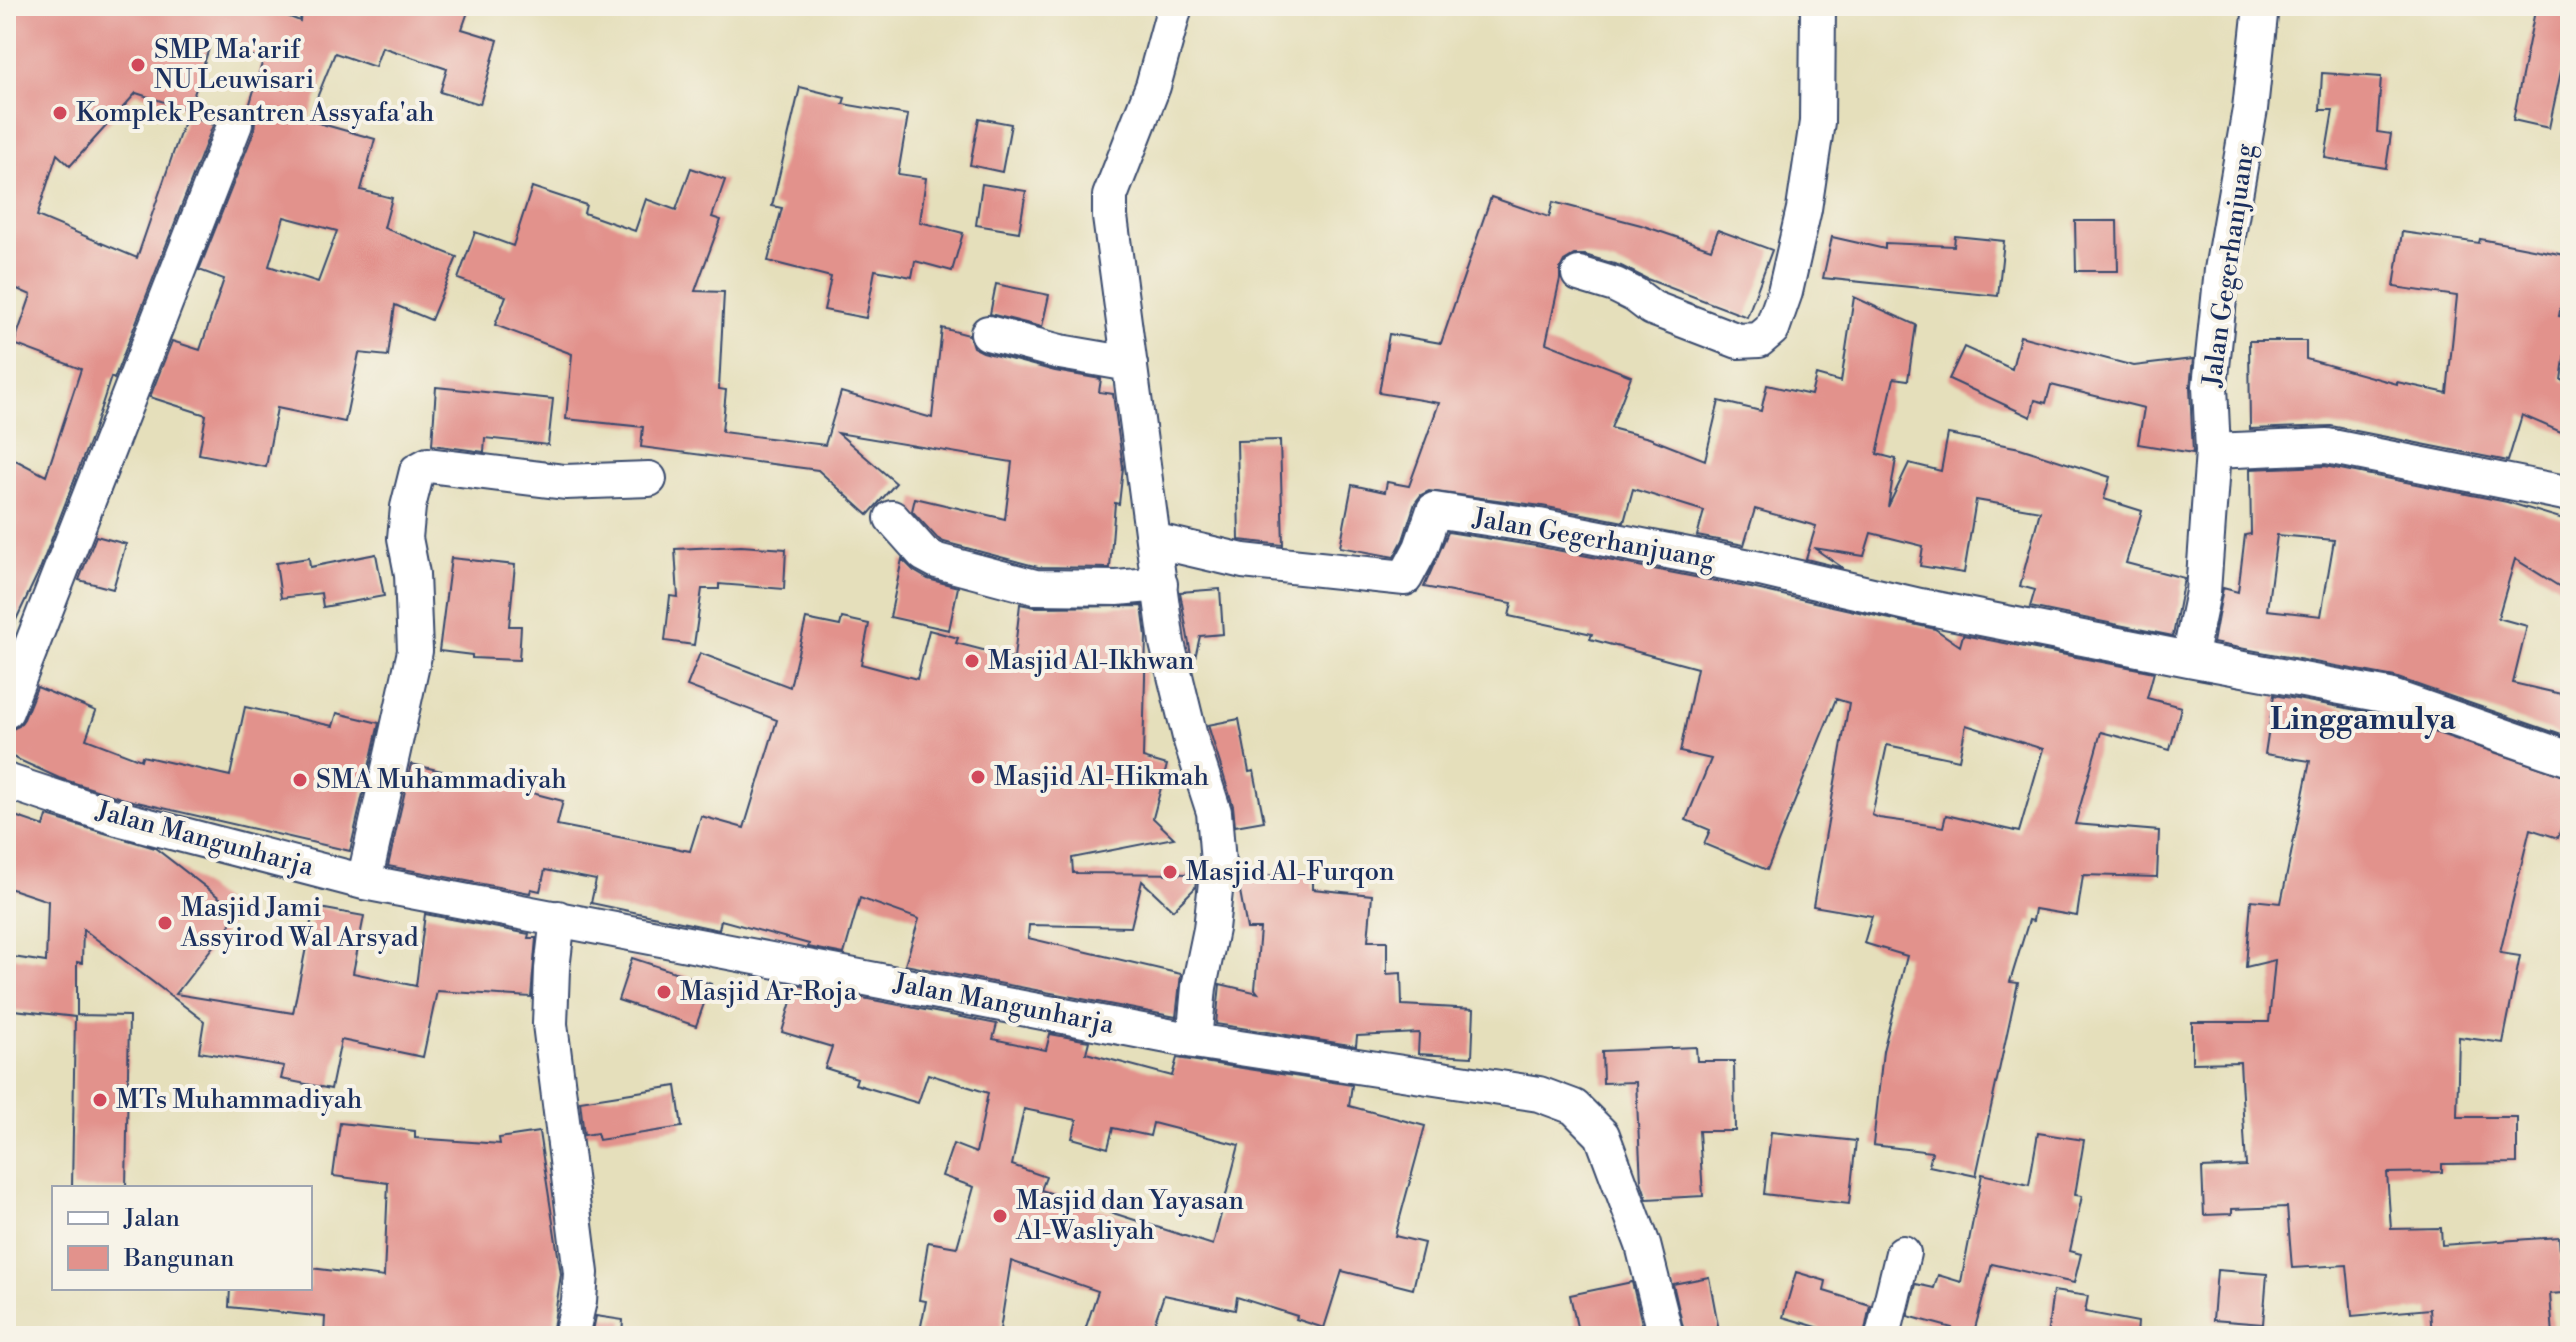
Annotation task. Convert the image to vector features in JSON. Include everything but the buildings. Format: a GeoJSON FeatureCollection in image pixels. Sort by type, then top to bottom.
{"type":"FeatureCollection","features":[{"type":"Feature","properties":{"kind":"street"},"geometry":{"type":"LineString","coordinates":[[1175,6],[1153,86],[1110,196],[1110,217],[1167,643],[1191,741],[1214,812],[1218,863],[1194,1041]]}},
{"type":"Feature","properties":{"kind":"street"},"geometry":{"type":"LineString","coordinates":[[1579,274],[1615,285],[1652,308],[1738,341],[1759,340],[1772,329],[1785,292],[1809,180],[1817,122],[1818,6]]}},
{"type":"Feature","properties":{"kind":"street","name":"Jalan Gegerhanjuang"},"geometry":{"type":"LineString","coordinates":[[2189,659],[2203,592],[2213,451],[2210,386],[2222,270],[2250,109],[2261,6]]}},
{"type":"Feature","properties":{"kind":"street"},"geometry":{"type":"LineString","coordinates":[[6,711],[235,124]]}},
{"type":"Feature","properties":{"kind":"street"},"geometry":{"type":"LineString","coordinates":[[988,333],[1060,352],[1130,364]]}},
{"type":"Feature","properties":{"kind":"street"},"geometry":{"type":"LineString","coordinates":[[2213,451],[2327,446],[2570,494]]}},
{"type":"Feature","properties":{"kind":"street"},"geometry":{"type":"LineString","coordinates":[[364,882],[415,651],[412,574],[405,538],[408,507],[417,471],[428,465],[565,482],[649,479]]}},
{"type":"Feature","properties":{"kind":"street","name":"Jalan Gegerhanjuang"},"geometry":{"type":"LineString","coordinates":[[1153,540],[1243,561],[1405,578],[1421,548],[1434,510],[1539,526],[1760,569],[1920,606],[2389,696],[2570,759]]}},
{"type":"Feature","properties":{"kind":"street"},"geometry":{"type":"LineString","coordinates":[[892,518],[924,554],[937,561],[1035,587],[1103,589],[1160,584]]}},
{"type":"Feature","properties":{"kind":"street","name":"Jalan Mangunharja"},"geometry":{"type":"LineString","coordinates":[[6,781],[118,818],[364,882],[1194,1041],[1539,1094],[1574,1107],[1602,1135],[1643,1245],[1666,1336]]}},
{"type":"Feature","properties":{"kind":"street"},"geometry":{"type":"LineString","coordinates":[[558,918],[550,1024],[581,1273],[579,1301],[571,1336]]}},
{"type":"Feature","properties":{"kind":"street"},"geometry":{"type":"LineString","coordinates":[[1883,1336],[1903,1253]]}},
{"type":"Feature","properties":{"kind":"place","name":"SMP Ma'arif NU Leuwisari"},"geometry":{"type":"Point","coordinates":[138,65]}},
{"type":"Feature","properties":{"kind":"place","name":"Komplek Pesantren Assyafa'ah"},"geometry":{"type":"Point","coordinates":[60,113]}},
{"type":"Feature","properties":{"kind":"place","name":"Masjid Al-Ikhwan"},"geometry":{"type":"Point","coordinates":[972,661]}},
{"type":"Feature","properties":{"kind":"place","name":"Masjid Al-Hikmah"},"geometry":{"type":"Point","coordinates":[978,777]}},
{"type":"Feature","properties":{"kind":"place","name":"SMA Muhammadiyah"},"geometry":{"type":"Point","coordinates":[300,780]}},
{"type":"Feature","properties":{"kind":"place","name":"Masjid Al-Furqon"},"geometry":{"type":"Point","coordinates":[1170,872]}},
{"type":"Feature","properties":{"kind":"place","name":"Masjid Jami Assyirod Wal Arsyad"},"geometry":{"type":"Point","coordinates":[165,923]}},
{"type":"Feature","properties":{"kind":"place","name":"Masjid Ar-Roja"},"geometry":{"type":"Point","coordinates":[664,992]}},
{"type":"Feature","properties":{"kind":"place","name":"MTs Muhammadiyah"},"geometry":{"type":"Point","coordinates":[100,1100]}},
{"type":"Feature","properties":{"kind":"place","name":"Masjid dan Yayasan Al-Wasliyah"},"geometry":{"type":"Point","coordinates":[1000,1216]}},
{"type":"Feature","properties":{"kind":"district","name":"Linggamulya"},"geometry":{"type":"Point","coordinates":[2363,720]}}]}
